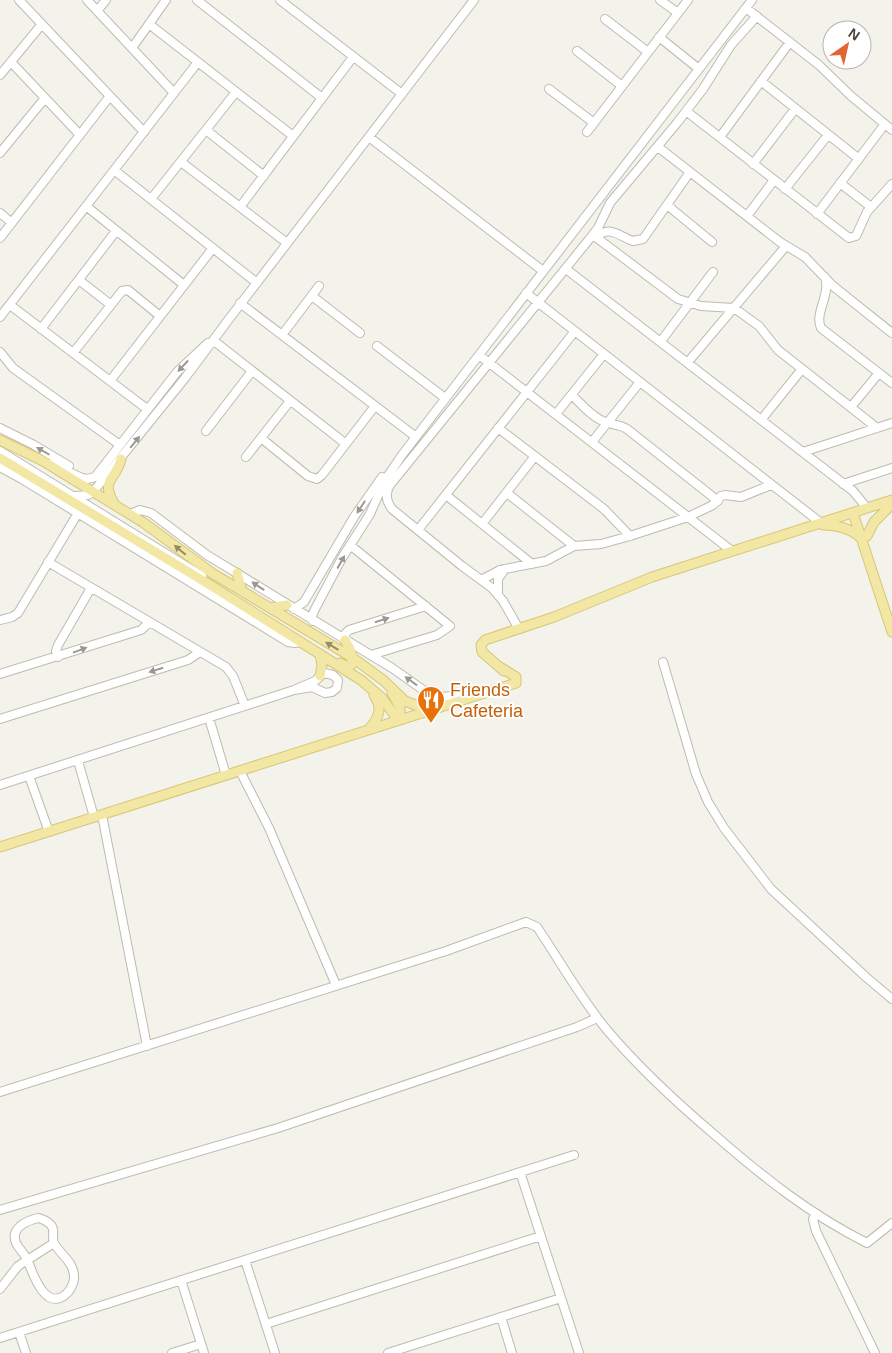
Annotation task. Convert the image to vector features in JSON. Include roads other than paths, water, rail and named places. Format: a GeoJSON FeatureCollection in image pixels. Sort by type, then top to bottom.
{"type":"FeatureCollection","features":[{"type":"Feature","properties":{"kind":"main road"},"geometry":{"type":"LineString","coordinates":[[0,440],[43,462],[158,532],[201,566],[353,658],[383,680],[401,698],[410,703],[423,706],[440,706]]}},
{"type":"Feature","properties":{"kind":"main road"},"geometry":{"type":"LineString","coordinates":[[115,505],[109,494],[108,486],[119,466],[117,456]]}},
{"type":"Feature","properties":{"kind":"main road"},"geometry":{"type":"LineString","coordinates":[[0,458],[169,564],[210,585],[361,680],[377,693],[399,720]]}},
{"type":"Feature","properties":{"kind":"main road"},"geometry":{"type":"LineString","coordinates":[[0,847],[440,706],[515,684],[517,680],[484,654],[481,647],[482,643],[487,639],[563,613],[652,577],[892,500]]}},
{"type":"Feature","properties":{"kind":"main road"},"geometry":{"type":"LineString","coordinates":[[865,537],[874,522],[892,504]]}},
{"type":"Feature","properties":{"kind":"main road"},"geometry":{"type":"LineString","coordinates":[[860,511],[865,537],[892,632]]}},
{"type":"Feature","properties":{"kind":"main road"},"geometry":{"type":"LineString","coordinates":[[816,524],[841,526],[865,537],[892,613]]}},
{"type":"Feature","properties":{"kind":"main road"},"geometry":{"type":"LineString","coordinates":[[237,573],[242,591]]}},
{"type":"Feature","properties":{"kind":"main road"},"geometry":{"type":"LineString","coordinates":[[270,608],[290,607]]}},
{"type":"Feature","properties":{"kind":"main road"},"geometry":{"type":"LineString","coordinates":[[323,656],[337,660],[348,667],[352,664],[353,658],[345,640]]}},
{"type":"Feature","properties":{"kind":"main road"},"geometry":{"type":"LineString","coordinates":[[320,676],[323,656]]}},
{"type":"Feature","properties":{"kind":"main road"},"geometry":{"type":"LineString","coordinates":[[500,667],[505,672],[507,678],[504,687]]}},
{"type":"Feature","properties":{"kind":"main road"},"geometry":{"type":"LineString","coordinates":[[343,669],[370,690],[379,702],[379,715],[368,730]]}},
{"type":"Feature","properties":{"kind":"main road"},"geometry":{"type":"LineString","coordinates":[[373,673],[398,703],[401,711],[399,720]]}},
{"type":"Feature","properties":{"kind":"street"},"geometry":{"type":"LineString","coordinates":[[20,0],[144,132]]}},
{"type":"Feature","properties":{"kind":"street"},"geometry":{"type":"LineString","coordinates":[[87,0],[174,93]]}},
{"type":"Feature","properties":{"kind":"street"},"geometry":{"type":"LineString","coordinates":[[98,11],[106,0]]}},
{"type":"Feature","properties":{"kind":"street"},"geometry":{"type":"LineString","coordinates":[[132,48],[166,0]]}},
{"type":"Feature","properties":{"kind":"street"},"geometry":{"type":"LineString","coordinates":[[197,0],[322,98]]}},
{"type":"Feature","properties":{"kind":"street"},"geometry":{"type":"LineString","coordinates":[[280,0],[402,94]]}},
{"type":"Feature","properties":{"kind":"street"},"geometry":{"type":"LineString","coordinates":[[76,496],[88,495],[93,492],[117,456],[120,445],[147,409],[182,366],[208,342],[229,318],[257,283],[474,0]]}},
{"type":"Feature","properties":{"kind":"street"},"geometry":{"type":"LineString","coordinates":[[660,0],[678,13]]}},
{"type":"Feature","properties":{"kind":"street"},"geometry":{"type":"LineString","coordinates":[[587,132],[688,0]]}},
{"type":"Feature","properties":{"kind":"street"},"geometry":{"type":"LineString","coordinates":[[313,621],[314,612],[329,584],[350,545],[370,514],[385,480],[402,455],[752,0]]}},
{"type":"Feature","properties":{"kind":"street"},"geometry":{"type":"LineString","coordinates":[[746,8],[820,65],[847,92],[892,130]]}},
{"type":"Feature","properties":{"kind":"street"},"geometry":{"type":"LineString","coordinates":[[519,629],[498,594],[390,506],[386,497],[388,488],[594,236],[610,203],[658,147],[703,89],[731,45],[757,16]]}},
{"type":"Feature","properties":{"kind":"street"},"geometry":{"type":"LineString","coordinates":[[605,19],[648,52]]}},
{"type":"Feature","properties":{"kind":"street"},"geometry":{"type":"LineString","coordinates":[[0,75],[42,24]]}},
{"type":"Feature","properties":{"kind":"street"},"geometry":{"type":"LineString","coordinates":[[149,24],[293,136]]}},
{"type":"Feature","properties":{"kind":"street"},"geometry":{"type":"LineString","coordinates":[[660,37],[699,69]]}},
{"type":"Feature","properties":{"kind":"street"},"geometry":{"type":"LineString","coordinates":[[720,137],[790,42]]}},
{"type":"Feature","properties":{"kind":"street"},"geometry":{"type":"LineString","coordinates":[[577,51],[622,86]]}},
{"type":"Feature","properties":{"kind":"street"},"geometry":{"type":"LineString","coordinates":[[240,208],[353,56]]}},
{"type":"Feature","properties":{"kind":"street"},"geometry":{"type":"LineString","coordinates":[[11,62],[80,135]]}},
{"type":"Feature","properties":{"kind":"street"},"geometry":{"type":"LineString","coordinates":[[0,317],[198,62]]}},
{"type":"Feature","properties":{"kind":"street"},"geometry":{"type":"LineString","coordinates":[[761,81],[859,159]]}},
{"type":"Feature","properties":{"kind":"street"},"geometry":{"type":"LineString","coordinates":[[549,89],[594,123]]}},
{"type":"Feature","properties":{"kind":"street"},"geometry":{"type":"LineString","coordinates":[[151,199],[236,92]]}},
{"type":"Feature","properties":{"kind":"street"},"geometry":{"type":"LineString","coordinates":[[0,238],[110,96]]}},
{"type":"Feature","properties":{"kind":"street"},"geometry":{"type":"LineString","coordinates":[[0,153],[45,98]]}},
{"type":"Feature","properties":{"kind":"street"},"geometry":{"type":"LineString","coordinates":[[753,164],[796,109]]}},
{"type":"Feature","properties":{"kind":"street"},"geometry":{"type":"LineString","coordinates":[[686,111],[816,214],[851,238],[856,236],[866,212],[892,184]]}},
{"type":"Feature","properties":{"kind":"street"},"geometry":{"type":"LineString","coordinates":[[816,214],[885,124]]}},
{"type":"Feature","properties":{"kind":"street"},"geometry":{"type":"LineString","coordinates":[[206,130],[264,176]]}},
{"type":"Feature","properties":{"kind":"street"},"geometry":{"type":"LineString","coordinates":[[785,189],[828,135]]}},
{"type":"Feature","properties":{"kind":"street"},"geometry":{"type":"LineString","coordinates":[[369,137],[544,271]]}},
{"type":"Feature","properties":{"kind":"street"},"geometry":{"type":"LineString","coordinates":[[658,147],[786,246],[805,257],[838,290],[892,333]]}},
{"type":"Feature","properties":{"kind":"street"},"geometry":{"type":"LineString","coordinates":[[181,162],[287,243]]}},
{"type":"Feature","properties":{"kind":"street"},"geometry":{"type":"LineString","coordinates":[[114,170],[257,283]]}},
{"type":"Feature","properties":{"kind":"street"},"geometry":{"type":"LineString","coordinates":[[594,236],[605,231],[611,231],[631,241],[641,240],[690,172]]}},
{"type":"Feature","properties":{"kind":"street"},"geometry":{"type":"LineString","coordinates":[[747,216],[774,180]]}},
{"type":"Feature","properties":{"kind":"street"},"geometry":{"type":"LineString","coordinates":[[840,183],[871,206]]}},
{"type":"Feature","properties":{"kind":"street"},"geometry":{"type":"LineString","coordinates":[[86,206],[184,285]]}},
{"type":"Feature","properties":{"kind":"street"},"geometry":{"type":"LineString","coordinates":[[667,206],[712,242]]}},
{"type":"Feature","properties":{"kind":"street"},"geometry":{"type":"LineString","coordinates":[[0,213],[12,223]]}},
{"type":"Feature","properties":{"kind":"street"},"geometry":{"type":"LineString","coordinates":[[41,329],[116,231]]}},
{"type":"Feature","properties":{"kind":"street"},"geometry":{"type":"LineString","coordinates":[[594,236],[672,295],[689,304],[734,308],[759,326],[778,350],[877,428]]}},
{"type":"Feature","properties":{"kind":"street"},"geometry":{"type":"LineString","coordinates":[[688,362],[786,246]]}},
{"type":"Feature","properties":{"kind":"street"},"geometry":{"type":"LineString","coordinates":[[110,381],[213,248]]}},
{"type":"Feature","properties":{"kind":"street"},"geometry":{"type":"LineString","coordinates":[[566,269],[858,496],[860,511]]}},
{"type":"Feature","properties":{"kind":"street"},"geometry":{"type":"LineString","coordinates":[[661,341],[713,272]]}},
{"type":"Feature","properties":{"kind":"street"},"geometry":{"type":"LineString","coordinates":[[825,277],[827,282],[826,294],[818,320],[821,328],[892,383]]}},
{"type":"Feature","properties":{"kind":"street"},"geometry":{"type":"LineString","coordinates":[[79,280],[114,302]]}},
{"type":"Feature","properties":{"kind":"street"},"geometry":{"type":"LineString","coordinates":[[282,335],[319,286]]}},
{"type":"Feature","properties":{"kind":"street"},"geometry":{"type":"LineString","coordinates":[[526,293],[771,484],[816,524]]}},
{"type":"Feature","properties":{"kind":"street"},"geometry":{"type":"LineString","coordinates":[[73,353],[114,302],[124,294],[132,295],[160,316]]}},
{"type":"Feature","properties":{"kind":"street"},"geometry":{"type":"LineString","coordinates":[[312,296],[360,334]]}},
{"type":"Feature","properties":{"kind":"street"},"geometry":{"type":"LineString","coordinates":[[240,304],[416,437]]}},
{"type":"Feature","properties":{"kind":"street"},"geometry":{"type":"LineString","coordinates":[[10,305],[147,409]]}},
{"type":"Feature","properties":{"kind":"street"},"geometry":{"type":"LineString","coordinates":[[43,462],[60,467],[82,478],[87,479],[97,475],[117,456],[214,341],[229,318]]}},
{"type":"Feature","properties":{"kind":"street"},"geometry":{"type":"LineString","coordinates":[[418,530],[575,331]]}},
{"type":"Feature","properties":{"kind":"street"},"geometry":{"type":"LineString","coordinates":[[214,341],[346,444]]}},
{"type":"Feature","properties":{"kind":"street"},"geometry":{"type":"LineString","coordinates":[[377,346],[445,398]]}},
{"type":"Feature","properties":{"kind":"street"},"geometry":{"type":"LineString","coordinates":[[0,352],[13,368],[120,445]]}},
{"type":"Feature","properties":{"kind":"street"},"geometry":{"type":"LineString","coordinates":[[556,414],[604,354]]}},
{"type":"Feature","properties":{"kind":"street"},"geometry":{"type":"LineString","coordinates":[[479,355],[732,551]]}},
{"type":"Feature","properties":{"kind":"street"},"geometry":{"type":"LineString","coordinates":[[761,420],[802,369]]}},
{"type":"Feature","properties":{"kind":"street"},"geometry":{"type":"LineString","coordinates":[[206,431],[252,371]]}},
{"type":"Feature","properties":{"kind":"street"},"geometry":{"type":"LineString","coordinates":[[851,407],[879,373]]}},
{"type":"Feature","properties":{"kind":"street"},"geometry":{"type":"LineString","coordinates":[[592,442],[640,382]]}},
{"type":"Feature","properties":{"kind":"street"},"geometry":{"type":"LineString","coordinates":[[572,395],[595,417],[608,423],[621,425],[627,429],[718,501]]}},
{"type":"Feature","properties":{"kind":"street"},"geometry":{"type":"LineString","coordinates":[[246,457],[290,401]]}},
{"type":"Feature","properties":{"kind":"street"},"geometry":{"type":"LineString","coordinates":[[261,438],[314,479],[322,475],[375,406]]}},
{"type":"Feature","properties":{"kind":"street"},"geometry":{"type":"LineString","coordinates":[[803,452],[892,423]]}},
{"type":"Feature","properties":{"kind":"street"},"geometry":{"type":"LineString","coordinates":[[0,428],[83,474],[93,472],[117,456]]}},
{"type":"Feature","properties":{"kind":"street"},"geometry":{"type":"LineString","coordinates":[[498,428],[604,509],[630,536]]}},
{"type":"Feature","properties":{"kind":"street"},"geometry":{"type":"LineString","coordinates":[[0,451],[201,574],[210,585]]}},
{"type":"Feature","properties":{"kind":"street"},"geometry":{"type":"LineString","coordinates":[[290,607],[301,606],[366,500],[396,460],[402,455]]}},
{"type":"Feature","properties":{"kind":"street"},"geometry":{"type":"LineString","coordinates":[[482,524],[535,456]]}},
{"type":"Feature","properties":{"kind":"street"},"geometry":{"type":"LineString","coordinates":[[0,467],[169,564],[288,642],[295,644],[301,642]]}},
{"type":"Feature","properties":{"kind":"street"},"geometry":{"type":"LineString","coordinates":[[843,484],[892,468]]}},
{"type":"Feature","properties":{"kind":"street"},"geometry":{"type":"LineString","coordinates":[[481,580],[505,569],[551,558],[574,546],[600,544],[688,517],[713,506],[725,495],[741,496],[771,484]]}},
{"type":"Feature","properties":{"kind":"street"},"geometry":{"type":"LineString","coordinates":[[506,493],[574,546]]}},
{"type":"Feature","properties":{"kind":"street"},"geometry":{"type":"LineString","coordinates":[[446,495],[532,564]]}},
{"type":"Feature","properties":{"kind":"street"},"geometry":{"type":"LineString","coordinates":[[130,514],[140,510],[149,512],[207,555],[371,655],[429,694],[442,697],[460,695],[472,697]]}},
{"type":"Feature","properties":{"kind":"street"},"geometry":{"type":"LineString","coordinates":[[0,620],[12,617],[18,613],[78,513]]}},
{"type":"Feature","properties":{"kind":"street"},"geometry":{"type":"LineString","coordinates":[[350,545],[450,626],[437,635],[371,655]]}},
{"type":"Feature","properties":{"kind":"street"},"geometry":{"type":"LineString","coordinates":[[48,562],[229,670],[245,706]]}},
{"type":"Feature","properties":{"kind":"street"},"geometry":{"type":"LineString","coordinates":[[498,594],[498,579],[505,569]]}},
{"type":"Feature","properties":{"kind":"street"},"geometry":{"type":"LineString","coordinates":[[318,578],[307,603],[309,606],[314,605],[329,584]]}},
{"type":"Feature","properties":{"kind":"street"},"geometry":{"type":"LineString","coordinates":[[58,657],[56,651],[58,645],[91,588]]}},
{"type":"Feature","properties":{"kind":"street"},"geometry":{"type":"LineString","coordinates":[[345,640],[345,634],[349,630],[426,606]]}},
{"type":"Feature","properties":{"kind":"street"},"geometry":{"type":"LineString","coordinates":[[0,674],[141,630],[150,622]]}},
{"type":"Feature","properties":{"kind":"street"},"geometry":{"type":"LineString","coordinates":[[0,719],[188,660],[200,652]]}},
{"type":"Feature","properties":{"kind":"street"},"geometry":{"type":"LineString","coordinates":[[663,662],[696,774],[708,802],[724,828],[762,879],[776,894],[866,978],[892,999]]}},
{"type":"Feature","properties":{"kind":"street"},"geometry":{"type":"LineString","coordinates":[[0,786],[294,690],[326,673],[335,676],[338,683],[336,690],[327,693],[312,687],[294,690]]}},
{"type":"Feature","properties":{"kind":"street"},"geometry":{"type":"LineString","coordinates":[[209,718],[226,775]]}},
{"type":"Feature","properties":{"kind":"street"},"geometry":{"type":"LineString","coordinates":[[78,761],[98,816],[148,1046]]}},
{"type":"Feature","properties":{"kind":"street"},"geometry":{"type":"LineString","coordinates":[[240,771],[266,822],[336,985]]}},
{"type":"Feature","properties":{"kind":"street"},"geometry":{"type":"LineString","coordinates":[[29,776],[49,832]]}},
{"type":"Feature","properties":{"kind":"street"},"geometry":{"type":"LineString","coordinates":[[0,1092],[468,944],[526,922],[537,927],[597,1018],[644,1070],[683,1108],[781,1191],[816,1214],[867,1243],[892,1223]]}},
{"type":"Feature","properties":{"kind":"street"},"geometry":{"type":"LineString","coordinates":[[0,1210],[278,1128],[577,1027],[597,1018]]}},
{"type":"Feature","properties":{"kind":"street"},"geometry":{"type":"LineString","coordinates":[[0,1338],[574,1155]]}},
{"type":"Feature","properties":{"kind":"street"},"geometry":{"type":"LineString","coordinates":[[520,1172],[579,1353]]}},
{"type":"Feature","properties":{"kind":"street"},"geometry":{"type":"LineString","coordinates":[[816,1214],[813,1219],[816,1232],[875,1353]]}},
{"type":"Feature","properties":{"kind":"street"},"geometry":{"type":"LineString","coordinates":[[38,1218],[50,1223],[54,1231],[54,1243],[73,1270],[74,1282],[72,1287],[64,1296],[59,1298],[48,1296],[35,1280],[27,1259],[16,1242],[16,1230],[25,1222],[38,1218]]}},
{"type":"Feature","properties":{"kind":"street"},"geometry":{"type":"LineString","coordinates":[[266,1324],[541,1236]]}},
{"type":"Feature","properties":{"kind":"street"},"geometry":{"type":"LineString","coordinates":[[0,1289],[18,1266],[54,1243]]}},
{"type":"Feature","properties":{"kind":"street"},"geometry":{"type":"LineString","coordinates":[[245,1260],[275,1353]]}},
{"type":"Feature","properties":{"kind":"street"},"geometry":{"type":"LineString","coordinates":[[0,1274],[8,1278]]}},
{"type":"Feature","properties":{"kind":"street"},"geometry":{"type":"LineString","coordinates":[[181,1280],[204,1353]]}},
{"type":"Feature","properties":{"kind":"street"},"geometry":{"type":"LineString","coordinates":[[388,1353],[561,1298]]}},
{"type":"Feature","properties":{"kind":"street"},"geometry":{"type":"LineString","coordinates":[[501,1317],[512,1353]]}},
{"type":"Feature","properties":{"kind":"street"},"geometry":{"type":"LineString","coordinates":[[19,1332],[26,1353]]}},
{"type":"Feature","properties":{"kind":"street"},"geometry":{"type":"LineString","coordinates":[[172,1353],[201,1344]]}},
{"type":"Feature","properties":{"kind":"place","name":"Friends Cafeteria"},"geometry":{"type":"Point","coordinates":[431,724]}}]}
